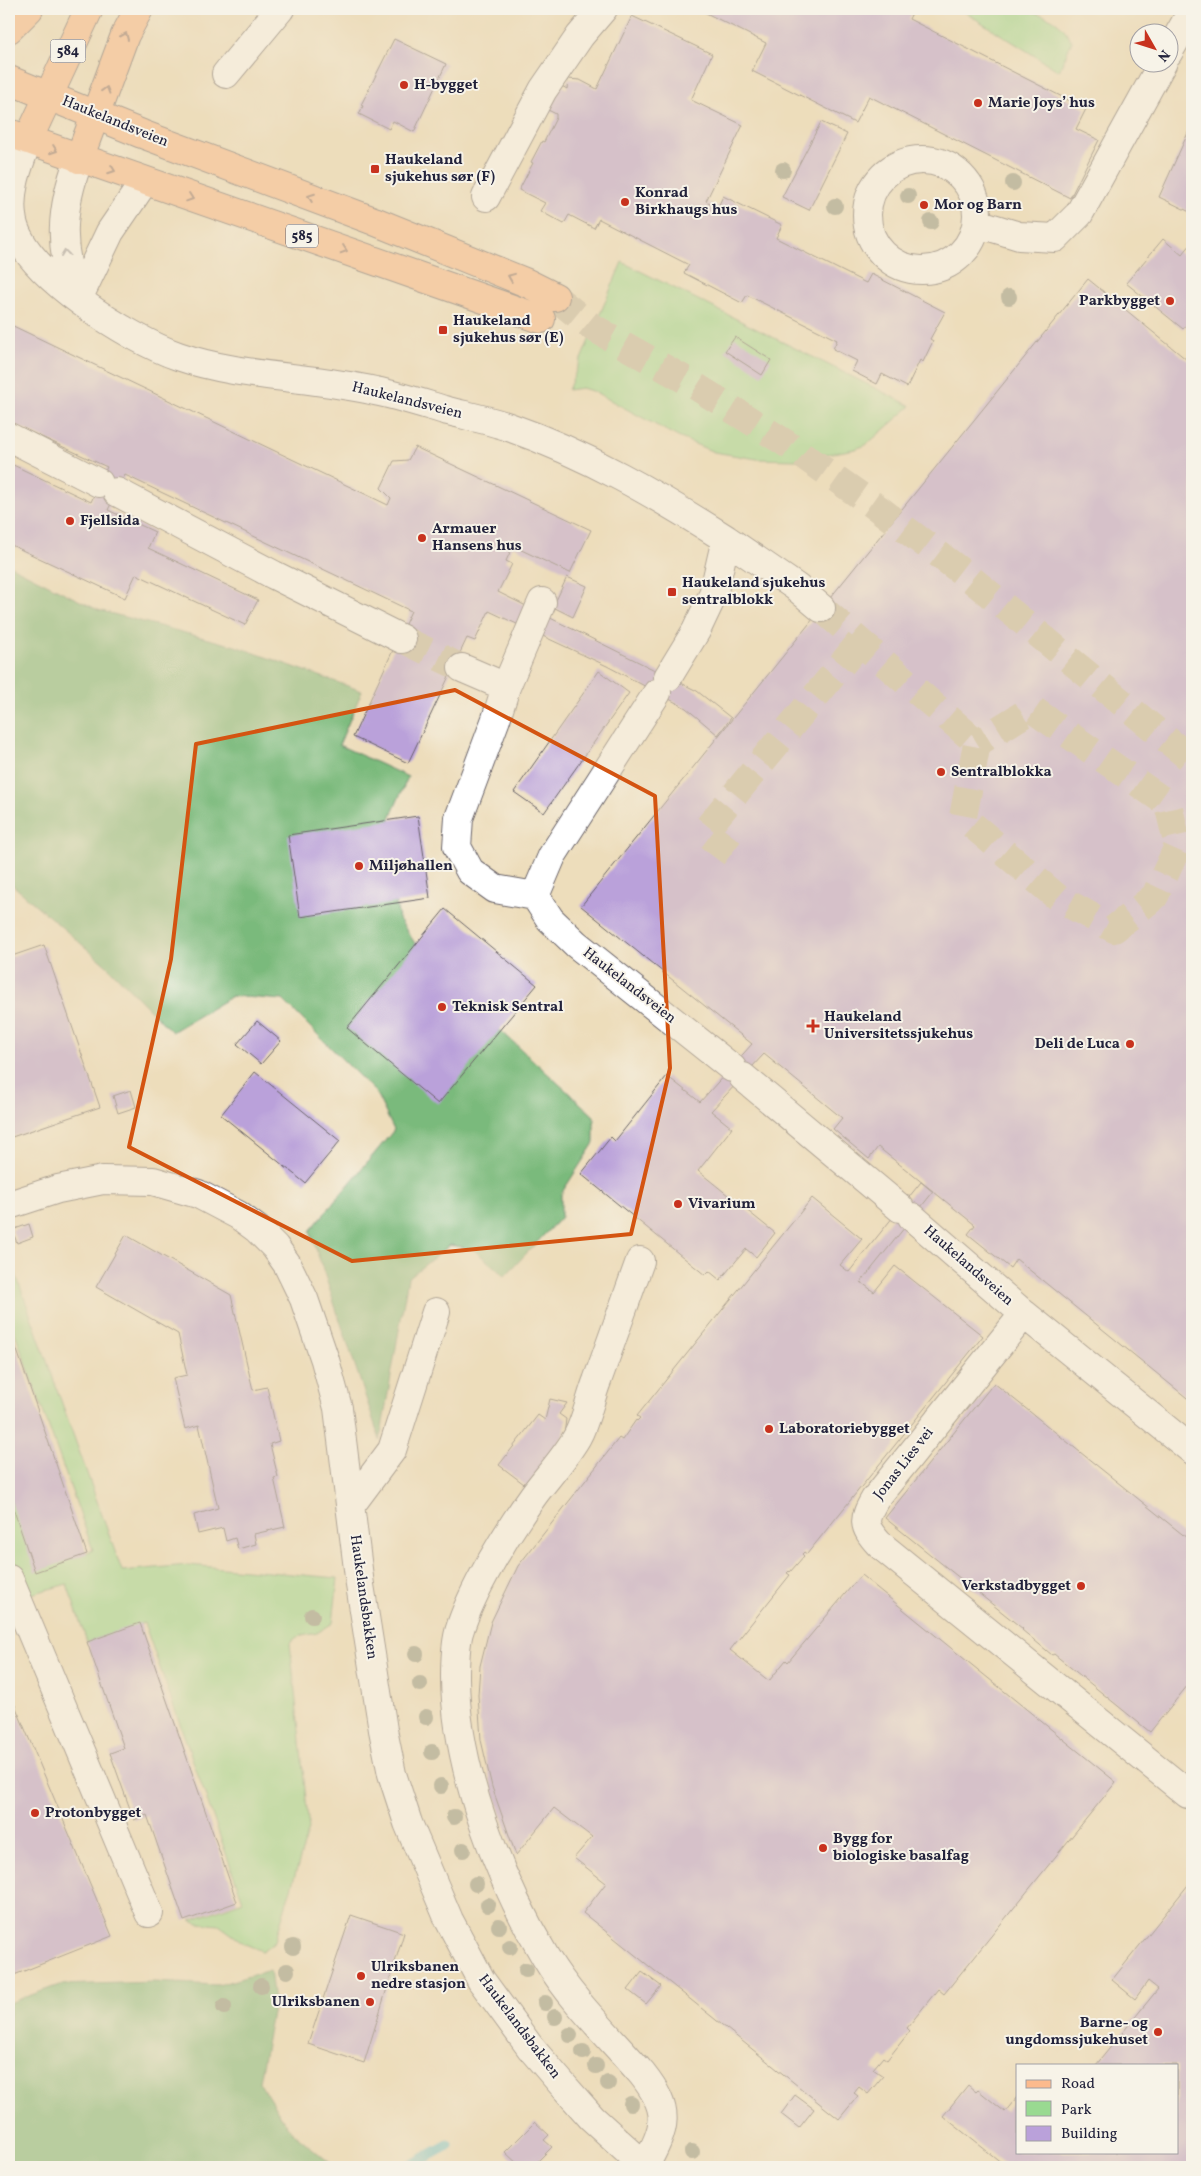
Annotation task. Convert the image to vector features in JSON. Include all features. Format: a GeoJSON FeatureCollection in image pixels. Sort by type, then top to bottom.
{"type":"FeatureCollection","features":[{"type":"Feature","properties":{"kind":"main road"},"geometry":{"type":"LineString","coordinates":[[9,29],[30,9]]}},
{"type":"Feature","properties":{"kind":"main road","name":"584"},"geometry":{"type":"LineString","coordinates":[[18,137],[48,94],[89,9]]}},
{"type":"Feature","properties":{"kind":"main road"},"geometry":{"type":"LineString","coordinates":[[79,159],[97,115],[125,35],[139,9]]}},
{"type":"Feature","properties":{"kind":"main road","name":"Haukelandsveien"},"geometry":{"type":"LineString","coordinates":[[9,80],[374,221],[527,283],[548,308],[144,182],[18,137]]}},
{"type":"Feature","properties":{"kind":"street"},"geometry":{"type":"LineString","coordinates":[[226,74],[280,9]]}},
{"type":"Feature","properties":{"kind":"street"},"geometry":{"type":"LineString","coordinates":[[486,197],[543,90],[580,36],[603,9]]}},
{"type":"Feature","properties":{"kind":"street"},"geometry":{"type":"LineString","coordinates":[[1178,32],[1188,12]]}},
{"type":"Feature","properties":{"kind":"street"},"geometry":{"type":"LineString","coordinates":[[977,223],[1019,236],[1055,238],[1079,214],[1157,72]]}},
{"type":"Feature","properties":{"kind":"street","name":"Haukelandsveien"},"geometry":{"type":"LineString","coordinates":[[18,137],[11,205],[14,244],[78,299],[110,323],[178,356],[227,368],[374,390],[508,427],[566,451],[630,481],[726,539],[796,587],[822,608]]}},
{"type":"Feature","properties":{"kind":"street"},"geometry":{"type":"LineString","coordinates":[[78,299],[66,265],[64,238],[67,194],[79,159]]}},
{"type":"Feature","properties":{"kind":"street"},"geometry":{"type":"LineString","coordinates":[[926,159],[944,164],[959,174],[971,188],[977,205],[977,223],[971,240],[960,255],[944,265],[927,270],[909,268],[892,261],[879,249],[870,232],[867,214],[870,196],[885,174],[892,168],[909,161],[926,159]]}},
{"type":"Feature","properties":{"kind":"street"},"geometry":{"type":"LineString","coordinates":[[78,299],[110,232],[144,182]]}},
{"type":"Feature","properties":{"kind":"street"},"geometry":{"type":"LineString","coordinates":[[9,437],[274,575],[402,639]]}},
{"type":"Feature","properties":{"kind":"street"},"geometry":{"type":"LineString","coordinates":[[542,602],[506,687],[496,719],[458,818],[457,847],[470,871],[495,889],[535,896],[552,856],[696,631],[713,595],[726,539]]}},
{"type":"Feature","properties":{"kind":"street"},"geometry":{"type":"LineString","coordinates":[[462,668],[506,687]]}},
{"type":"Feature","properties":{"kind":"street","name":"Haukelandsveien"},"geometry":{"type":"LineString","coordinates":[[535,896],[550,920],[576,944],[737,1072],[1024,1314]]}},
{"type":"Feature","properties":{"kind":"street","name":"Haukelandsbakken"},"geometry":{"type":"LineString","coordinates":[[9,1205],[58,1189],[103,1180],[153,1181],[198,1194],[238,1215],[257,1229],[275,1247],[287,1264],[304,1299],[325,1360],[338,1408],[360,1585],[380,1710],[392,1774],[408,1823],[449,1920],[481,1980],[530,2047],[592,2118],[646,2167],[662,2129],[663,2112],[661,2104],[654,2089],[642,2074],[569,1990],[547,1958],[516,1903],[496,1859],[470,1777],[460,1737],[455,1672],[458,1634],[468,1608],[498,1552],[529,1502],[577,1437],[640,1260]]}},
{"type":"Feature","properties":{"kind":"street"},"geometry":{"type":"LineString","coordinates":[[351,1505],[392,1450],[436,1312]]}},
{"type":"Feature","properties":{"kind":"street"},"geometry":{"type":"LineString","coordinates":[[1024,1314],[1192,1450]]}},
{"type":"Feature","properties":{"kind":"street","name":"Jonas Lies vei"},"geometry":{"type":"LineString","coordinates":[[1024,1314],[875,1499],[866,1515],[867,1531],[886,1550],[1188,1794],[1192,1794]]}},
{"type":"Feature","properties":{"kind":"street"},"geometry":{"type":"LineString","coordinates":[[9,1579],[148,1913]]}},
{"type":"Feature","properties":{"kind":"highlighted area"},"geometry":{"type":"Polygon","coordinates":[[[455,690],[655,796],[670,1068],[631,1234],[352,1261],[129,1147],[171,959],[196,744],[455,690]]]}},
{"type":"Feature","properties":{"kind":"green space"},"geometry":{"type":"Polygon","coordinates":[[[960,9],[1029,11],[1054,20],[1064,29],[1072,41],[1059,71],[960,9]]]}},
{"type":"Feature","properties":{"kind":"green space"},"geometry":{"type":"Polygon","coordinates":[[[622,262],[911,406],[866,445],[855,449],[795,460],[757,459],[714,452],[678,437],[595,392],[582,388],[568,390],[622,262]]]}},
{"type":"Feature","properties":{"kind":"green space"},"geometry":{"type":"Polygon","coordinates":[[[9,565],[98,610],[235,646],[362,691],[339,745],[408,777],[383,834],[399,919],[430,966],[594,1116],[594,1143],[561,1194],[561,1217],[505,1276],[473,1249],[450,1245],[408,1278],[380,1440],[310,1231],[394,1130],[376,1093],[283,1000],[232,996],[172,1032],[107,966],[9,882],[9,565]]]}},
{"type":"Feature","properties":{"kind":"green space"},"geometry":{"type":"Polygon","coordinates":[[[9,1255],[122,1571],[188,1565],[338,1578],[333,1623],[317,1633],[297,1637],[290,1643],[309,1829],[275,1941],[262,1951],[245,1944],[219,1925],[199,1923],[191,1920],[243,1901],[144,1623],[87,1642],[67,1584],[28,1595],[18,1588],[9,1565],[9,1489],[38,1570],[93,1550],[9,1316],[9,1255]]]}},
{"type":"Feature","properties":{"kind":"green space"},"geometry":{"type":"Polygon","coordinates":[[[270,1970],[274,2002],[259,2082],[289,2129],[335,2167],[9,2167],[9,2003],[59,1985],[154,1982],[218,1985],[270,1970]]]}},
{"type":"Feature","properties":{"kind":"building","name":"Marie Joys’ hus"},"geometry":{"type":"Polygon","coordinates":[[[698,9],[914,9],[909,19],[1086,109],[1076,129],[1099,140],[1070,198],[869,96],[855,123],[752,71],[766,43],[698,9]]]}},
{"type":"Feature","properties":{"kind":"building","name":"Konrad Birkhaugs hus"},"geometry":{"type":"Polygon","coordinates":[[[632,16],[712,54],[691,100],[743,125],[706,201],[718,207],[723,196],[782,225],[776,238],[866,283],[871,274],[945,312],[930,339],[933,341],[923,362],[920,360],[907,387],[882,374],[877,384],[852,371],[857,361],[833,349],[837,340],[747,295],[742,303],[684,273],[689,265],[599,219],[594,228],[569,215],[564,224],[540,211],[545,203],[519,190],[533,163],[531,162],[556,118],[556,114],[548,110],[560,85],[567,89],[568,79],[580,80],[597,89],[632,16]]]}},
{"type":"Feature","properties":{"kind":"building","name":"H-bygget"},"geometry":{"type":"Polygon","coordinates":[[[394,39],[446,64],[414,132],[393,121],[389,129],[359,114],[363,106],[361,105],[394,39]]]}},
{"type":"Feature","properties":{"kind":"building"},"geometry":{"type":"Polygon","coordinates":[[[821,122],[847,134],[809,210],[782,197],[821,122]]]}},
{"type":"Feature","properties":{"kind":"building"},"geometry":{"type":"Polygon","coordinates":[[[1192,124],[1192,213],[1159,197],[1192,124]]]}},
{"type":"Feature","properties":{"kind":"building","name":"Parkbygget"},"geometry":{"type":"Polygon","coordinates":[[[1163,239],[1182,255],[1192,243],[1192,322],[1190,320],[1183,329],[1126,283],[1163,239]]]}},
{"type":"Feature","properties":{"kind":"building","name":"Sentralblokka"},"geometry":{"type":"Polygon","coordinates":[[[1088,279],[1192,364],[1192,1402],[1016,1259],[1010,1268],[968,1234],[975,1225],[878,1147],[869,1159],[833,1129],[842,1118],[764,1054],[711,1111],[732,1128],[698,1171],[775,1233],[756,1257],[746,1249],[720,1280],[709,1271],[705,1275],[581,1174],[611,1137],[615,1141],[667,1076],[700,1102],[752,1044],[581,906],[1088,279]]]}},
{"type":"Feature","properties":{"kind":"building","name":"Armauer Hansens hus"},"geometry":{"type":"Polygon","coordinates":[[[9,324],[388,505],[391,498],[381,488],[394,461],[408,460],[415,447],[591,530],[570,573],[513,546],[506,561],[512,564],[498,592],[697,691],[731,718],[718,735],[686,708],[607,666],[489,611],[475,641],[467,638],[408,763],[353,737],[411,611],[125,475],[108,510],[155,532],[148,548],[258,600],[245,625],[136,574],[125,598],[9,544],[9,463],[91,502],[107,467],[9,422],[9,324]]]}},
{"type":"Feature","properties":{"kind":"building"},"geometry":{"type":"Polygon","coordinates":[[[735,337],[771,360],[762,375],[725,351],[735,337]]]}},
{"type":"Feature","properties":{"kind":"building"},"geometry":{"type":"Polygon","coordinates":[[[567,577],[587,586],[573,617],[553,607],[567,577]]]}},
{"type":"Feature","properties":{"kind":"building"},"geometry":{"type":"Polygon","coordinates":[[[599,671],[629,693],[544,813],[514,792],[599,671]]]}},
{"type":"Feature","properties":{"kind":"building","name":"Miljøhallen"},"geometry":{"type":"Polygon","coordinates":[[[418,816],[430,898],[300,917],[288,835],[418,816]]]}},
{"type":"Feature","properties":{"kind":"building","name":"Teknisk Sentral"},"geometry":{"type":"Polygon","coordinates":[[[445,909],[537,985],[438,1104],[347,1028],[445,909]]]}},
{"type":"Feature","properties":{"kind":"building"},"geometry":{"type":"Polygon","coordinates":[[[44,945],[100,1107],[9,1138],[9,957],[44,945]]]}},
{"type":"Feature","properties":{"kind":"building"},"geometry":{"type":"Polygon","coordinates":[[[257,1021],[281,1041],[261,1064],[237,1044],[257,1021]]]}},
{"type":"Feature","properties":{"kind":"building"},"geometry":{"type":"Polygon","coordinates":[[[255,1072],[340,1141],[305,1183],[221,1115],[255,1072]]]}},
{"type":"Feature","properties":{"kind":"building"},"geometry":{"type":"Polygon","coordinates":[[[131,1090],[136,1107],[118,1113],[113,1096],[131,1090]]]}},
{"type":"Feature","properties":{"kind":"building"},"geometry":{"type":"Polygon","coordinates":[[[921,1182],[933,1192],[861,1282],[874,1292],[895,1266],[983,1336],[807,1554],[804,1552],[802,1554],[804,1556],[787,1573],[790,1575],[730,1650],[769,1681],[786,1660],[788,1662],[861,1575],[1116,1782],[944,1994],[938,1989],[907,2028],[910,2031],[887,2060],[883,2057],[873,2069],[883,2076],[868,2094],[859,2087],[854,2093],[858,2096],[839,2119],[583,1913],[606,1883],[574,1858],[592,1837],[554,1808],[516,1855],[492,1787],[481,1740],[478,1695],[480,1666],[491,1622],[518,1566],[619,1438],[622,1440],[636,1420],[640,1418],[637,1416],[812,1198],[862,1239],[840,1265],[849,1272],[921,1182]]]}},
{"type":"Feature","properties":{"kind":"building"},"geometry":{"type":"Polygon","coordinates":[[[29,1224],[33,1237],[17,1243],[12,1230],[29,1224]]]}},
{"type":"Feature","properties":{"kind":"building"},"geometry":{"type":"Polygon","coordinates":[[[126,1235],[231,1295],[253,1390],[267,1387],[279,1441],[270,1444],[278,1477],[274,1478],[285,1527],[254,1534],[256,1544],[238,1549],[235,1538],[226,1541],[223,1528],[198,1534],[194,1515],[218,1508],[199,1425],[185,1429],[173,1378],[187,1375],[178,1334],[96,1287],[126,1235]]]}},
{"type":"Feature","properties":{"kind":"building"},"geometry":{"type":"Polygon","coordinates":[[[9,1327],[87,1554],[35,1572],[9,1496],[9,1327]]]}},
{"type":"Feature","properties":{"kind":"building","name":"Verkstadbygget"},"geometry":{"type":"Polygon","coordinates":[[[994,1383],[1192,1542],[1192,1680],[1150,1732],[1054,1654],[1052,1655],[1023,1629],[885,1518],[994,1383]]]}},
{"type":"Feature","properties":{"kind":"building"},"geometry":{"type":"Polygon","coordinates":[[[550,1399],[567,1403],[559,1414],[566,1419],[564,1435],[528,1487],[499,1465],[538,1415],[545,1420],[550,1399]]]}},
{"type":"Feature","properties":{"kind":"building"},"geometry":{"type":"Polygon","coordinates":[[[140,1623],[237,1902],[184,1921],[147,1815],[134,1820],[110,1753],[124,1748],[87,1642],[140,1623]]]}},
{"type":"Feature","properties":{"kind":"building","name":"Protonbygget"},"geometry":{"type":"Polygon","coordinates":[[[9,1691],[112,1936],[9,1977],[9,1691]]]}},
{"type":"Feature","properties":{"kind":"building","name":"Barne- og ungdomssjukehuset"},"geometry":{"type":"Polygon","coordinates":[[[1192,1880],[1192,2167],[1007,2167],[943,2116],[968,2085],[976,2092],[978,2090],[1005,2112],[1016,2098],[1016,2154],[1178,2154],[1178,2064],[1097,2064],[1158,1989],[1148,1981],[1135,1999],[1112,1980],[1192,1880]]]}},
{"type":"Feature","properties":{"kind":"building","name":"Ulriksbanen nedre stasjon"},"geometry":{"type":"Polygon","coordinates":[[[351,1915],[404,1933],[364,2063],[308,2044],[351,1915]]]}},
{"type":"Feature","properties":{"kind":"building"},"geometry":{"type":"Polygon","coordinates":[[[642,1972],[661,1986],[646,2004],[628,1990],[642,1972]]]}},
{"type":"Feature","properties":{"kind":"building"},"geometry":{"type":"Polygon","coordinates":[[[795,2095],[814,2109],[799,2128],[781,2114],[795,2095]]]}},
{"type":"Feature","properties":{"kind":"building"},"geometry":{"type":"Polygon","coordinates":[[[535,2122],[549,2135],[544,2140],[552,2147],[532,2167],[521,2167],[505,2152],[535,2122]]]}},
{"type":"Feature","properties":{"kind":"waterway"},"geometry":{"type":"LineString","coordinates":[[408,2167],[448,2145]]}},
{"type":"Feature","properties":{"kind":"tunnel"},"geometry":{"type":"LineString","coordinates":[[555,297],[592,327],[689,382],[784,442],[879,509],[971,579],[1192,760]]}},
{"type":"Feature","properties":{"kind":"tunnel"},"geometry":{"type":"LineString","coordinates":[[821,608],[977,743],[963,817],[1058,898],[1114,929],[1155,896],[1178,846],[1168,804],[1032,709],[977,743]]}},
{"type":"Feature","properties":{"kind":"tunnel"},"geometry":{"type":"LineString","coordinates":[[402,639],[462,668]]}},
{"type":"Feature","properties":{"kind":"tunnel"},"geometry":{"type":"LineString","coordinates":[[732,853],[704,832],[860,642]]}},
{"type":"Feature","properties":{"kind":"place","name":"H-bygget"},"geometry":{"type":"Point","coordinates":[404,85]}},
{"type":"Feature","properties":{"kind":"place","name":"Marie Joys’ hus"},"geometry":{"type":"Point","coordinates":[978,103]}},
{"type":"Feature","properties":{"kind":"place","name":"Haukeland sjukehus sør (F)"},"geometry":{"type":"Point","coordinates":[375,169]}},
{"type":"Feature","properties":{"kind":"place","name":"Konrad Birkhaugs hus"},"geometry":{"type":"Point","coordinates":[625,202]}},
{"type":"Feature","properties":{"kind":"place","name":"Mor og Barn"},"geometry":{"type":"Point","coordinates":[924,205]}},
{"type":"Feature","properties":{"kind":"place","name":"Parkbygget"},"geometry":{"type":"Point","coordinates":[1170,301]}},
{"type":"Feature","properties":{"kind":"place","name":"Haukeland sjukehus sør (E)"},"geometry":{"type":"Point","coordinates":[443,330]}},
{"type":"Feature","properties":{"kind":"place","name":"Fjellsida"},"geometry":{"type":"Point","coordinates":[70,521]}},
{"type":"Feature","properties":{"kind":"place","name":"Armauer Hansens hus"},"geometry":{"type":"Point","coordinates":[422,538]}},
{"type":"Feature","properties":{"kind":"place","name":"Haukeland sjukehus sentralblokk"},"geometry":{"type":"Point","coordinates":[672,592]}},
{"type":"Feature","properties":{"kind":"place","name":"Sentralblokka"},"geometry":{"type":"Point","coordinates":[941,772]}},
{"type":"Feature","properties":{"kind":"place","name":"Miljøhallen"},"geometry":{"type":"Point","coordinates":[359,866]}},
{"type":"Feature","properties":{"kind":"place","name":"Teknisk Sentral"},"geometry":{"type":"Point","coordinates":[442,1007]}},
{"type":"Feature","properties":{"kind":"place","name":"Haukeland Universitetssjukehus"},"geometry":{"type":"Point","coordinates":[813,1026]}},
{"type":"Feature","properties":{"kind":"place","name":"Deli de Luca"},"geometry":{"type":"Point","coordinates":[1130,1044]}},
{"type":"Feature","properties":{"kind":"place","name":"Vivarium"},"geometry":{"type":"Point","coordinates":[678,1204]}},
{"type":"Feature","properties":{"kind":"place","name":"Laboratoriebygget"},"geometry":{"type":"Point","coordinates":[769,1429]}},
{"type":"Feature","properties":{"kind":"place","name":"Verkstadbygget"},"geometry":{"type":"Point","coordinates":[1081,1586]}},
{"type":"Feature","properties":{"kind":"place","name":"Protonbygget"},"geometry":{"type":"Point","coordinates":[35,1813]}},
{"type":"Feature","properties":{"kind":"place","name":"Bygg for biologiske basalfag"},"geometry":{"type":"Point","coordinates":[823,1848]}},
{"type":"Feature","properties":{"kind":"place","name":"Ulriksbanen nedre stasjon"},"geometry":{"type":"Point","coordinates":[361,1976]}},
{"type":"Feature","properties":{"kind":"place","name":"Ulriksbanen"},"geometry":{"type":"Point","coordinates":[370,2002]}},
{"type":"Feature","properties":{"kind":"place","name":"Barne- og ungdomssjukehuset"},"geometry":{"type":"Point","coordinates":[1158,2032]}}]}
